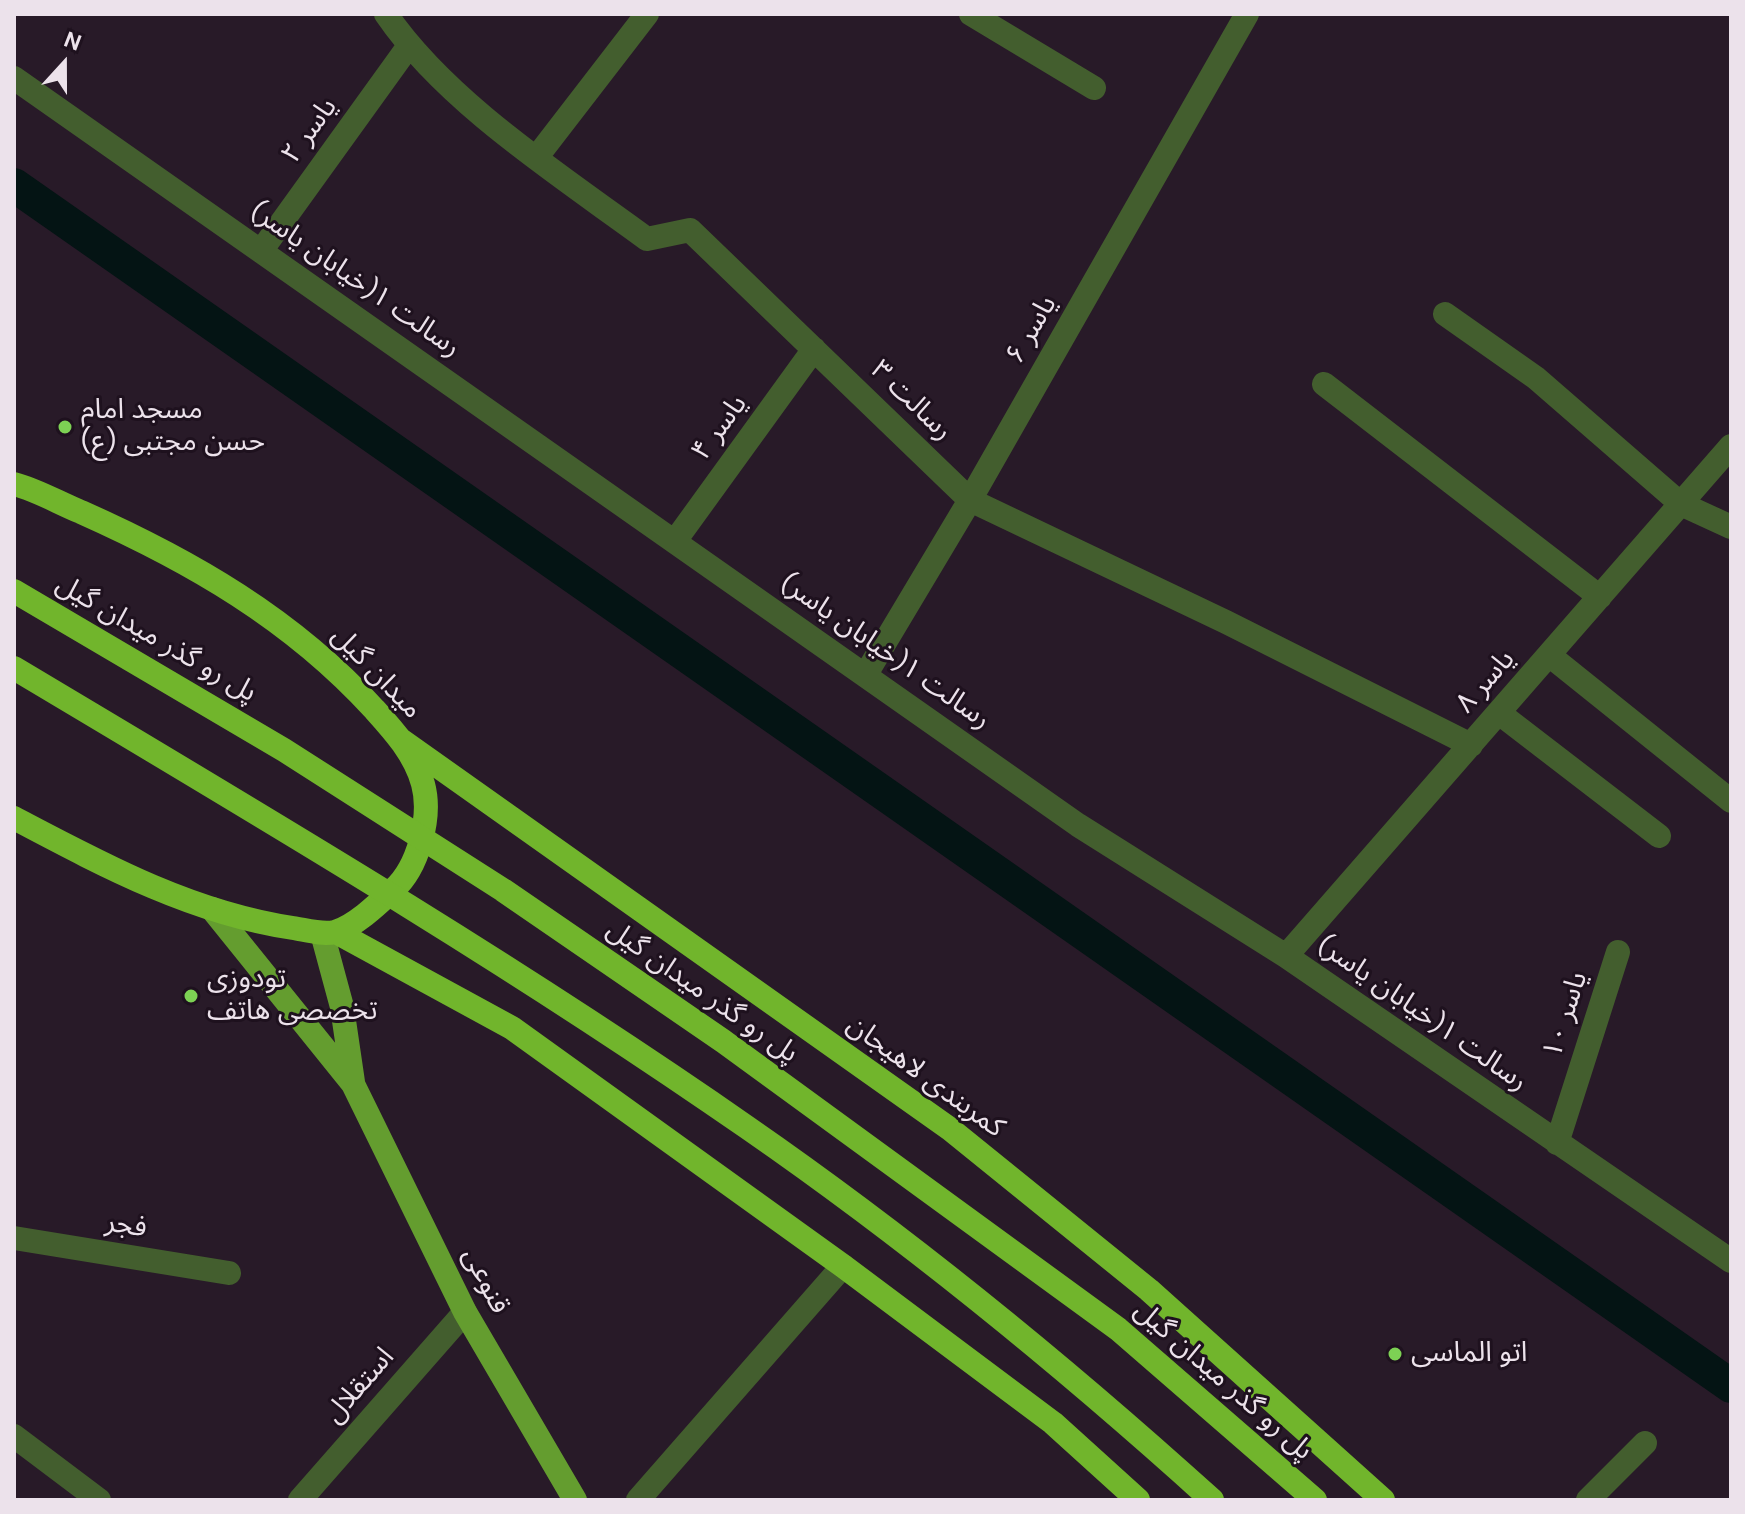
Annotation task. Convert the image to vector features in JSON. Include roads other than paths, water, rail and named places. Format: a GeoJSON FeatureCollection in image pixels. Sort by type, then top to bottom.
{"type":"FeatureCollection","features":[{"type":"Feature","properties":{"kind":"highway","name":"میدان گیل"},"geometry":{"type":"LineString","coordinates":[[16,483],[151,543],[282,622],[346,678],[401,740],[423,784],[425,814],[418,849],[404,881],[375,907],[329,932]]}},
{"type":"Feature","properties":{"kind":"highway","name":"پل رو گذر میدان گیل"},"geometry":{"type":"LineString","coordinates":[[14,591],[284,750],[503,890],[723,1041],[1118,1329],[1315,1500]]}},
{"type":"Feature","properties":{"kind":"highway"},"geometry":{"type":"LineString","coordinates":[[14,668],[470,944],[749,1128],[969,1292],[1103,1401],[1212,1500]]}},
{"type":"Feature","properties":{"kind":"highway","name":"کمربندی لاهیجان"},"geometry":{"type":"LineString","coordinates":[[401,740],[950,1129],[1149,1290],[1383,1500]]}},
{"type":"Feature","properties":{"kind":"highway"},"geometry":{"type":"LineString","coordinates":[[14,818],[121,875],[212,909],[276,926],[329,932],[512,1028],[843,1266],[1053,1423],[1138,1500]]}},
{"type":"Feature","properties":{"kind":"main road","name":"قنوعی"},"geometry":{"type":"LineString","coordinates":[[212,909],[353,1084],[465,1312],[575,1500]]}},
{"type":"Feature","properties":{"kind":"main road","name":"قنوعی"},"geometry":{"type":"LineString","coordinates":[[329,932],[353,1084]]}},
{"type":"Feature","properties":{"kind":"street","name":"رسالت ۳"},"geometry":{"type":"LineString","coordinates":[[386,14],[408,47],[536,158],[647,239],[690,230],[970,500],[1217,618],[1471,745]]}},
{"type":"Feature","properties":{"kind":"street"},"geometry":{"type":"LineString","coordinates":[[536,158],[647,14]]}},
{"type":"Feature","properties":{"kind":"street"},"geometry":{"type":"LineString","coordinates":[[971,14],[1094,88]]}},
{"type":"Feature","properties":{"kind":"street","name":"یاسر ۶"},"geometry":{"type":"LineString","coordinates":[[866,674],[970,500],[1247,14]]}},
{"type":"Feature","properties":{"kind":"street","name":"یاسر ۲"},"geometry":{"type":"LineString","coordinates":[[261,251],[408,47]]}},
{"type":"Feature","properties":{"kind":"street","name":"رسالت ۱(خیابان یاسر)"},"geometry":{"type":"LineString","coordinates":[[14,78],[1078,825],[1286,956],[1557,1143],[1729,1256]]}},
{"type":"Feature","properties":{"kind":"street"},"geometry":{"type":"LineString","coordinates":[[1445,314],[1536,378],[1681,504],[1731,527]]}},
{"type":"Feature","properties":{"kind":"street","name":"یاسر ۴"},"geometry":{"type":"LineString","coordinates":[[675,541],[814,349]]}},
{"type":"Feature","properties":{"kind":"street"},"geometry":{"type":"LineString","coordinates":[[1324,384],[1600,597]]}},
{"type":"Feature","properties":{"kind":"street","name":"یاسر ۸"},"geometry":{"type":"LineString","coordinates":[[1286,956],[1731,446]]}},
{"type":"Feature","properties":{"kind":"street"},"geometry":{"type":"LineString","coordinates":[[1549,655],[1731,801]]}},
{"type":"Feature","properties":{"kind":"street"},"geometry":{"type":"LineString","coordinates":[[1499,713],[1659,836]]}},
{"type":"Feature","properties":{"kind":"street","name":"یاسر ۱۰"},"geometry":{"type":"LineString","coordinates":[[1557,1143],[1618,952]]}},
{"type":"Feature","properties":{"kind":"street","name":"فجر"},"geometry":{"type":"LineString","coordinates":[[14,1238],[229,1273]]}},
{"type":"Feature","properties":{"kind":"street"},"geometry":{"type":"LineString","coordinates":[[638,1500],[843,1266]]}},
{"type":"Feature","properties":{"kind":"street","name":"استقلال"},"geometry":{"type":"LineString","coordinates":[[300,1500],[465,1312]]}},
{"type":"Feature","properties":{"kind":"street"},"geometry":{"type":"LineString","coordinates":[[14,1436],[99,1500]]}},
{"type":"Feature","properties":{"kind":"street"},"geometry":{"type":"LineString","coordinates":[[1588,1500],[1645,1443]]}},
{"type":"Feature","properties":{"kind":"waterway"},"geometry":{"type":"LineString","coordinates":[[14,185],[1731,1386]]}},
{"type":"Feature","properties":{"kind":"place","name":"مسجد امام حسن مجتبی (ع)"},"geometry":{"type":"Point","coordinates":[65,427]}},
{"type":"Feature","properties":{"kind":"place","name":"تودوزی تخصصی هاتف"},"geometry":{"type":"Point","coordinates":[191,996]}},
{"type":"Feature","properties":{"kind":"place","name":"اتو ‌الماسی"},"geometry":{"type":"Point","coordinates":[1395,1354]}}]}
